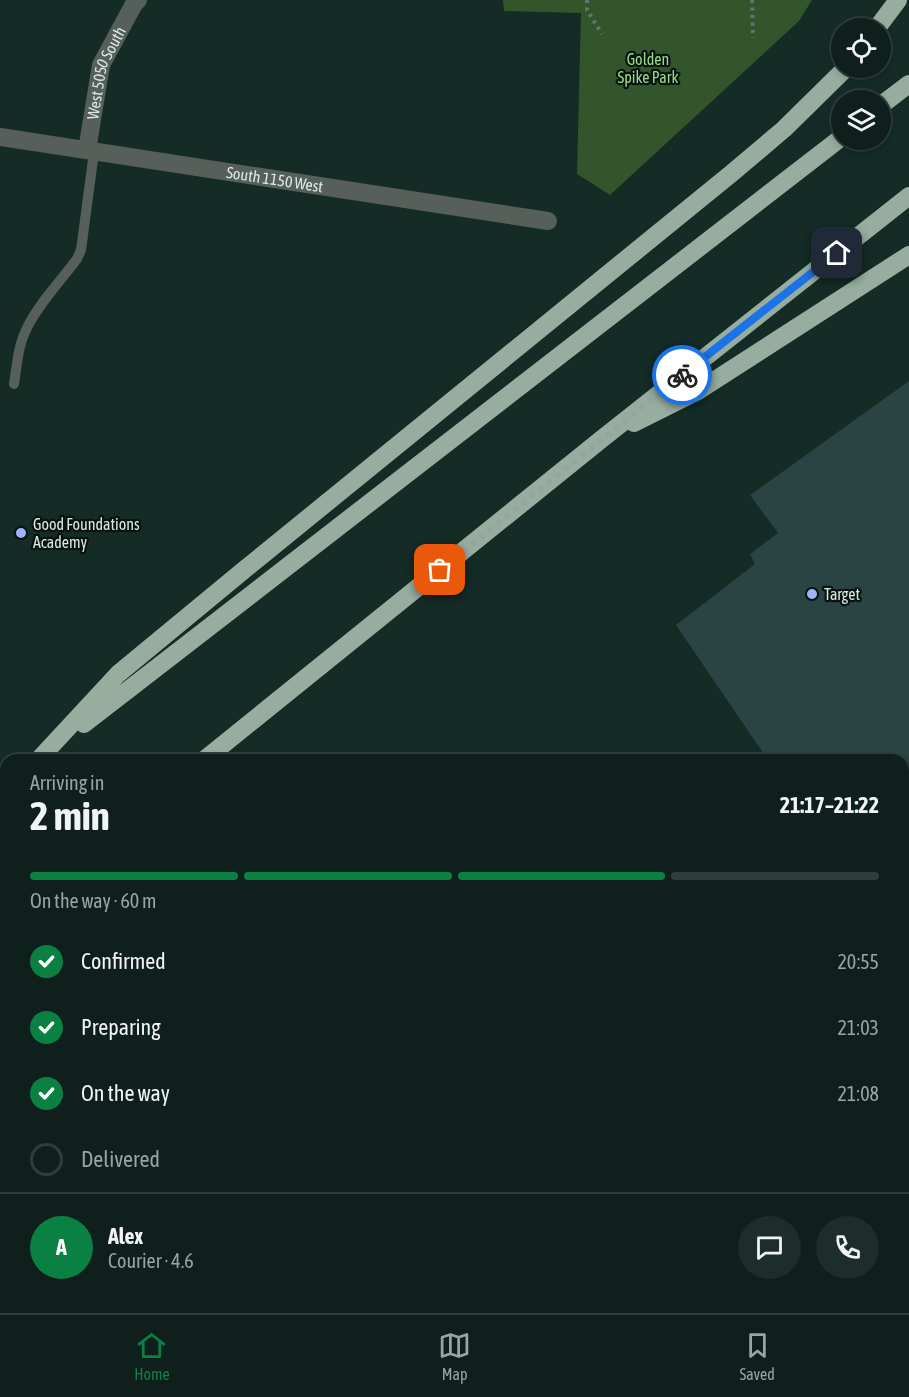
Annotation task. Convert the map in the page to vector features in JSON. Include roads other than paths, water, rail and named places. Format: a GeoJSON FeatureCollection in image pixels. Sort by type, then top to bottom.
{"type":"FeatureCollection","features":[{"type":"Feature","properties":{"kind":"highway"},"geometry":{"type":"LineString","coordinates":[[884,18],[898,0]]}},
{"type":"Feature","properties":{"kind":"highway"},"geometry":{"type":"LineString","coordinates":[[44,754],[118,674],[741,166],[784,129],[836,78]]}},
{"type":"Feature","properties":{"kind":"highway"},"geometry":{"type":"LineString","coordinates":[[891,98],[909,84]]}},
{"type":"Feature","properties":{"kind":"highway"},"geometry":{"type":"LineString","coordinates":[[45,754],[831,146]]}},
{"type":"Feature","properties":{"kind":"highway"},"geometry":{"type":"LineString","coordinates":[[211,754],[603,438],[909,196]]}},
{"type":"Feature","properties":{"kind":"highway"},"geometry":{"type":"LineString","coordinates":[[603,438],[698,391],[909,255]]}},
{"type":"Feature","properties":{"kind":"street","name":"West 5050 South"},"geometry":{"type":"LineString","coordinates":[[90,151],[101,65],[138,0]]}},
{"type":"Feature","properties":{"kind":"street","name":"South 1150 West"},"geometry":{"type":"LineString","coordinates":[[0,137],[548,221]]}},
{"type":"Feature","properties":{"kind":"lane"},"geometry":{"type":"LineString","coordinates":[[14,384],[19,350],[26,329],[33,316],[77,259],[81,250],[90,151]]}},
{"type":"Feature","properties":{"kind":"place","name":"Good Foundations Academy"},"geometry":{"type":"Point","coordinates":[21,533]}},
{"type":"Feature","properties":{"kind":"place","name":"Target"},"geometry":{"type":"Point","coordinates":[812,594]}},
{"type":"Feature","properties":{"kind":"park label","name":"Golden Spike Park"},"geometry":{"type":"Point","coordinates":[648,68]}}]}
